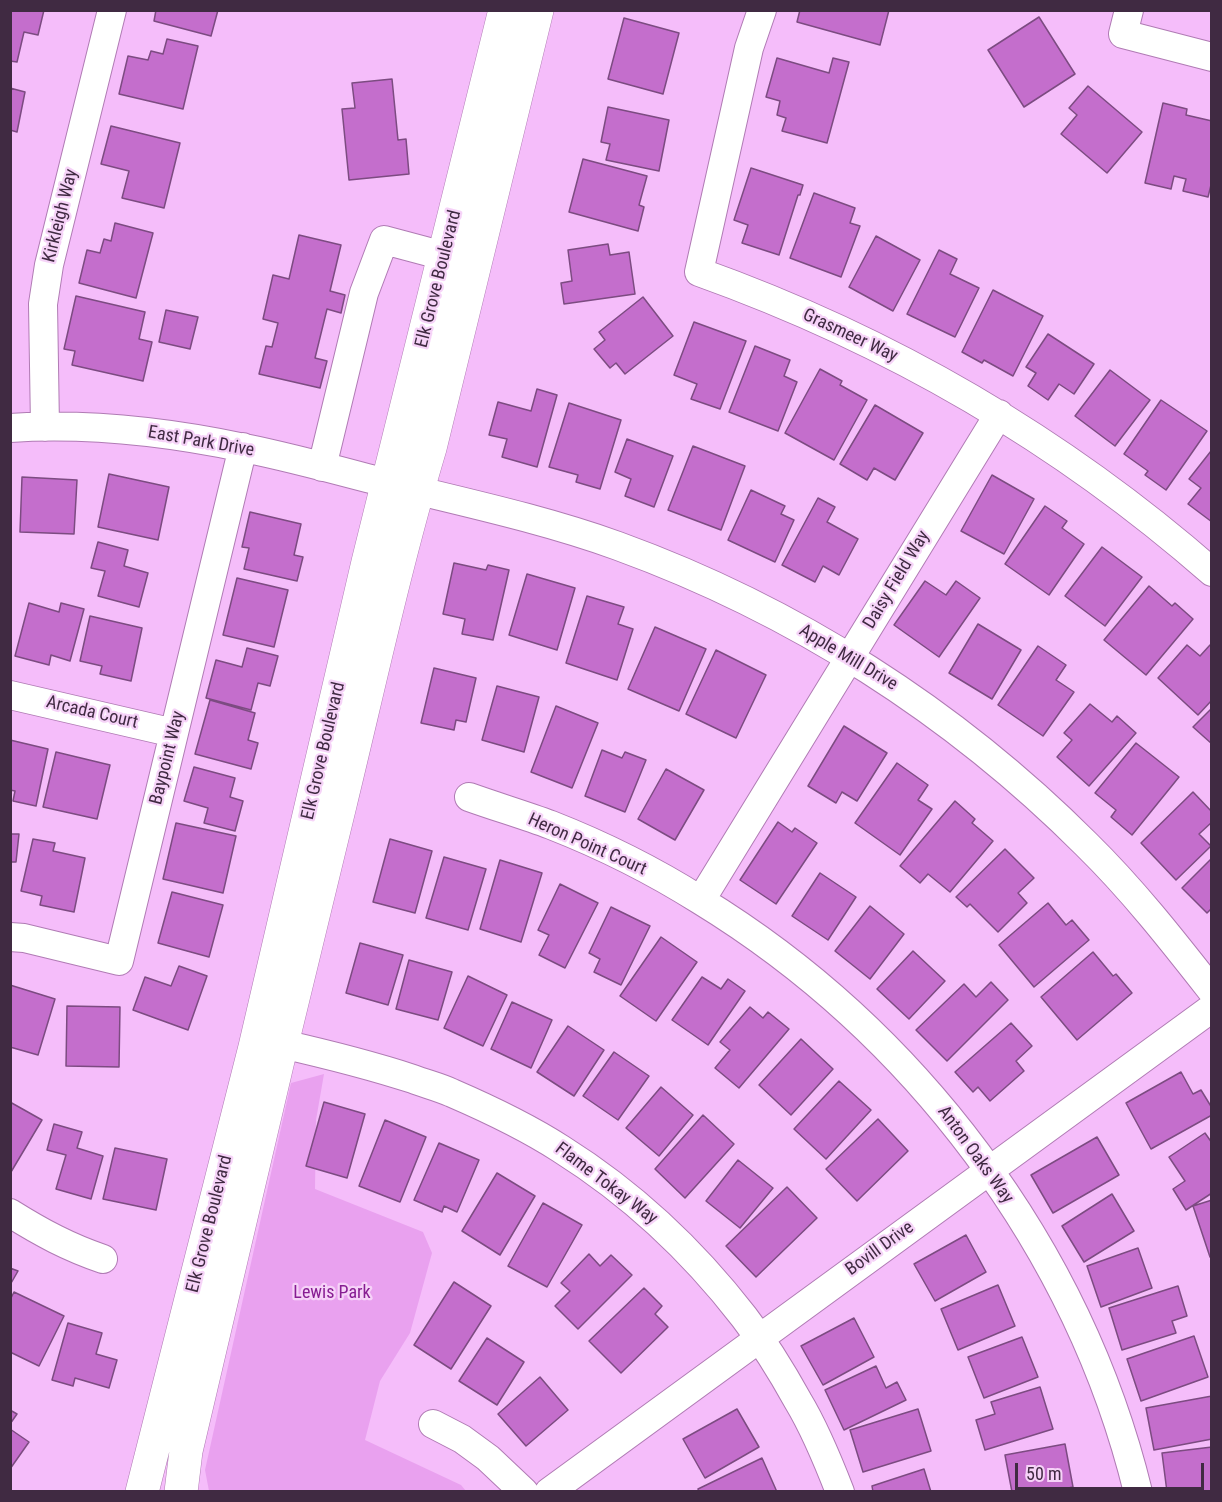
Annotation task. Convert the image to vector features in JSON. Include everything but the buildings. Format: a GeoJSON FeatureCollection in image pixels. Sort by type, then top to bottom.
{"type":"FeatureCollection","features":[{"type":"Feature","properties":{"kind":"main road","name":"Elk Grove Boulevard"},"geometry":{"type":"LineString","coordinates":[[181,1491],[186,1451],[282,1044],[403,486],[444,256],[505,10]]}},
{"type":"Feature","properties":{"kind":"main road","name":"Elk Grove Boulevard"},"geometry":{"type":"LineString","coordinates":[[142,1491],[255,1047],[403,486],[433,436],[537,10]]}},
{"type":"Feature","properties":{"kind":"street","name":"Kirkleigh Way"},"geometry":{"type":"LineString","coordinates":[[45,427],[43,304],[49,265],[112,10]]}},
{"type":"Feature","properties":{"kind":"street","name":"Grasmeer Way"},"geometry":{"type":"LineString","coordinates":[[762,10],[749,48],[699,272],[836,327],[935,377],[999,414],[1086,471],[1168,534],[1212,572]]}},
{"type":"Feature","properties":{"kind":"street"},"geometry":{"type":"LineString","coordinates":[[1129,10],[1123,34],[1212,57]]}},
{"type":"Feature","properties":{"kind":"street"},"geometry":{"type":"LineString","coordinates":[[322,466],[364,293],[384,240],[444,256]]}},
{"type":"Feature","properties":{"kind":"street","name":"Daisy Field Way"},"geometry":{"type":"LineString","coordinates":[[701,900],[999,414]]}},
{"type":"Feature","properties":{"kind":"street","name":"East Park Drive"},"geometry":{"type":"LineString","coordinates":[[10,428],[111,429],[159,433],[243,447],[403,486]]}},
{"type":"Feature","properties":{"kind":"street","name":"Baypoint Way"},"geometry":{"type":"LineString","coordinates":[[10,937],[24,938],[119,961],[243,447]]}},
{"type":"Feature","properties":{"kind":"street","name":"Apple Mill Drive"},"geometry":{"type":"LineString","coordinates":[[403,486],[525,517],[617,546],[707,582],[766,610],[850,657],[907,694],[988,755],[1040,799],[1089,846],[1157,921],[1212,991]]}},
{"type":"Feature","properties":{"kind":"street","name":"Arcada Court"},"geometry":{"type":"LineString","coordinates":[[10,695],[174,733]]}},
{"type":"Feature","properties":{"kind":"street","name":"Heron Point Court"},"geometry":{"type":"LineString","coordinates":[[470,797],[550,825],[602,847],[701,900]]}},
{"type":"Feature","properties":{"kind":"street","name":"Anton Oaks Way"},"geometry":{"type":"LineString","coordinates":[[701,900],[772,948],[817,983],[880,1040],[938,1102],[990,1170],[1037,1244],[1078,1322],[1112,1403],[1138,1491]]}},
{"type":"Feature","properties":{"kind":"street","name":"Bovill Drive"},"geometry":{"type":"LineString","coordinates":[[549,1491],[1212,1008]]}},
{"type":"Feature","properties":{"kind":"street","name":"Flame Tokay Way"},"geometry":{"type":"LineString","coordinates":[[282,1044],[379,1068],[450,1092],[518,1124],[561,1149],[622,1192],[661,1225],[713,1279],[745,1318],[799,1402],[822,1447],[840,1491]]}},
{"type":"Feature","properties":{"kind":"street"},"geometry":{"type":"LineString","coordinates":[[10,1213],[38,1231],[74,1249],[103,1259]]}},
{"type":"Feature","properties":{"kind":"street"},"geometry":{"type":"LineString","coordinates":[[433,1424],[462,1439],[488,1458],[524,1491]]}},
{"type":"Feature","properties":{"kind":"green space","name":"Lewis Park"},"geometry":{"type":"Polygon","coordinates":[[[324,1074],[316,1120],[315,1189],[423,1232],[432,1253],[410,1333],[380,1381],[365,1440],[461,1485],[466,1491],[209,1491],[205,1470],[291,1083],[324,1074]]]}}]}
